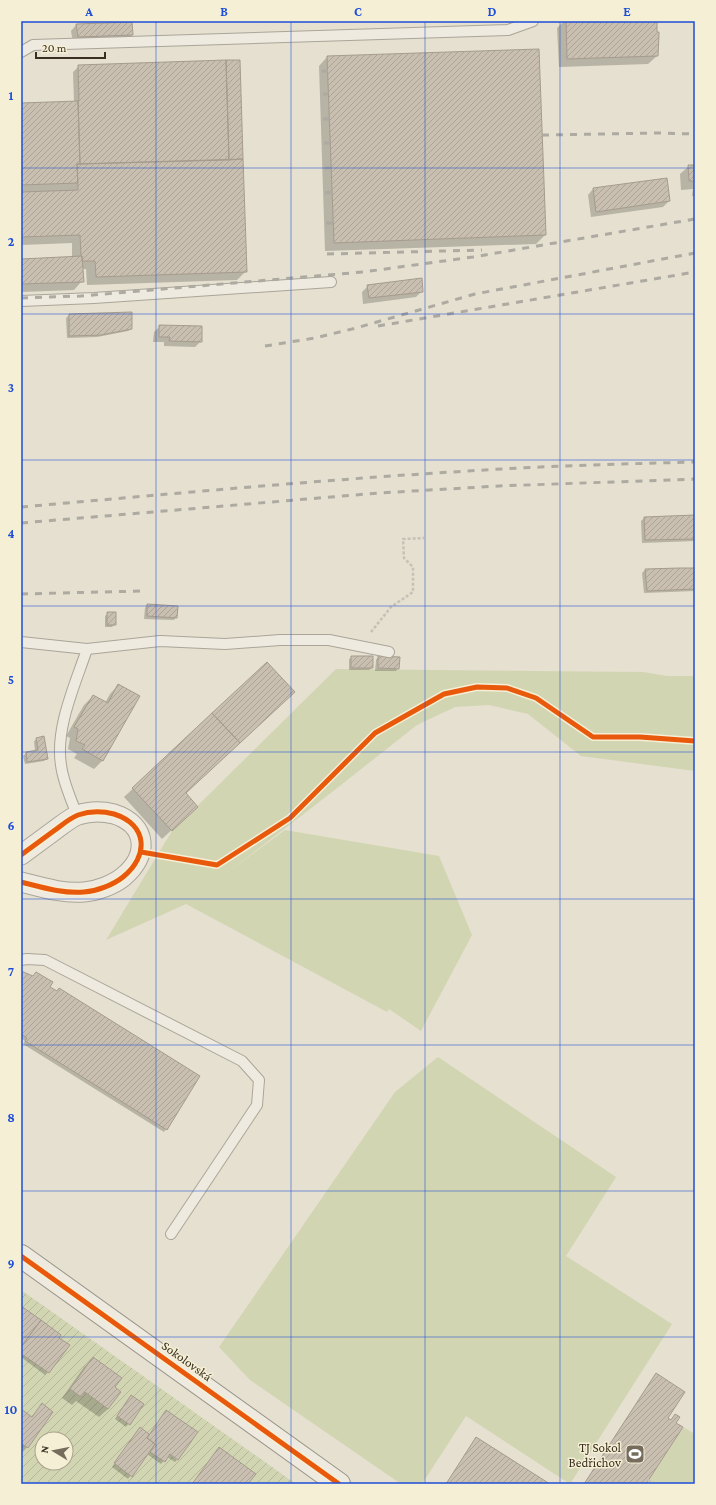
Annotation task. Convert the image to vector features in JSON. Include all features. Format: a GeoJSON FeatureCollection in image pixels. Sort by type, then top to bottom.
{"type":"FeatureCollection","features":[{"type":"Feature","properties":{"kind":"street"},"geometry":{"type":"LineString","coordinates":[[21,855],[77,815],[88,812],[106,812],[125,818],[133,824],[141,839],[141,852],[131,869],[122,878],[103,888],[85,892],[55,890],[21,882]]}},
{"type":"Feature","properties":{"kind":"street","name":"Sokolovská"},"geometry":{"type":"LineString","coordinates":[[21,1256],[339,1484]]}},
{"type":"Feature","properties":{"kind":"lane"},"geometry":{"type":"LineString","coordinates":[[21,52],[33,45],[508,30],[533,21]]}},
{"type":"Feature","properties":{"kind":"lane"},"geometry":{"type":"LineString","coordinates":[[21,301],[94,298],[332,282]]}},
{"type":"Feature","properties":{"kind":"lane"},"geometry":{"type":"LineString","coordinates":[[21,642],[87,649],[160,641],[225,644],[280,640],[329,640],[389,652]]}},
{"type":"Feature","properties":{"kind":"lane"},"geometry":{"type":"LineString","coordinates":[[77,815],[61,767],[59,745],[63,722],[87,649]]}},
{"type":"Feature","properties":{"kind":"lane"},"geometry":{"type":"LineString","coordinates":[[21,960],[46,960],[242,1061],[259,1080],[257,1105],[171,1234]]}},
{"type":"Feature","properties":{"kind":"path"},"geometry":{"type":"LineString","coordinates":[[364,633],[371,632],[392,607],[413,592],[413,567],[404,558],[403,539],[424,538]]}},
{"type":"Feature","properties":{"kind":"path"},"geometry":{"type":"LineString","coordinates":[[648,1480],[655,1484]]}},
{"type":"Feature","properties":{"kind":"green space"},"geometry":{"type":"Polygon","coordinates":[[[336,669],[643,672],[667,676],[695,676],[695,771],[581,756],[528,714],[489,705],[455,707],[417,725],[228,872],[285,830],[439,856],[472,935],[421,1031],[389,1009],[387,1012],[186,904],[106,940],[172,831],[336,669]]]}},
{"type":"Feature","properties":{"kind":"green space"},"geometry":{"type":"Polygon","coordinates":[[[438,1057],[616,1177],[566,1256],[672,1324],[570,1484],[466,1416],[422,1484],[401,1484],[250,1380],[219,1347],[395,1092],[438,1057]]]}},
{"type":"Feature","properties":{"kind":"green space"},"geometry":{"type":"Polygon","coordinates":[[[21,1290],[296,1484],[21,1484],[21,1290]]]}},
{"type":"Feature","properties":{"kind":"green space"},"geometry":{"type":"Polygon","coordinates":[[[683,1427],[695,1434],[695,1484],[646,1484],[683,1427]]]}},
{"type":"Feature","properties":{"kind":"building"},"geometry":{"type":"Polygon","coordinates":[[[566,21],[657,21],[657,32],[659,32],[658,56],[567,59],[566,21]]]}},
{"type":"Feature","properties":{"kind":"building"},"geometry":{"type":"Polygon","coordinates":[[[132,22],[133,35],[78,37],[76,24],[132,22]]]}},
{"type":"Feature","properties":{"kind":"building"},"geometry":{"type":"Polygon","coordinates":[[[539,49],[546,235],[334,243],[327,56],[539,49]]]}},
{"type":"Feature","properties":{"kind":"building"},"geometry":{"type":"Polygon","coordinates":[[[226,60],[229,160],[80,164],[78,65],[226,60]]]}},
{"type":"Feature","properties":{"kind":"building"},"geometry":{"type":"Polygon","coordinates":[[[226,60],[240,60],[243,159],[229,160],[226,60]]]}},
{"type":"Feature","properties":{"kind":"building"},"geometry":{"type":"Polygon","coordinates":[[[78,101],[80,164],[77,164],[78,183],[21,185],[21,103],[78,101]]]}},
{"type":"Feature","properties":{"kind":"building"},"geometry":{"type":"Polygon","coordinates":[[[243,159],[247,272],[96,277],[95,261],[82,261],[80,235],[21,237],[21,192],[78,190],[77,164],[243,159]]]}},
{"type":"Feature","properties":{"kind":"building"},"geometry":{"type":"Polygon","coordinates":[[[688,165],[695,165],[695,181],[689,181],[688,165]]]}},
{"type":"Feature","properties":{"kind":"building"},"geometry":{"type":"Polygon","coordinates":[[[667,178],[670,201],[596,212],[593,188],[667,178]]]}},
{"type":"Feature","properties":{"kind":"building"},"geometry":{"type":"Polygon","coordinates":[[[82,256],[84,282],[21,284],[21,259],[82,256]]]}},
{"type":"Feature","properties":{"kind":"building"},"geometry":{"type":"Polygon","coordinates":[[[422,278],[423,292],[369,298],[367,285],[422,278]]]}},
{"type":"Feature","properties":{"kind":"building"},"geometry":{"type":"Polygon","coordinates":[[[132,312],[132,329],[101,335],[69,336],[69,314],[132,312]]]}},
{"type":"Feature","properties":{"kind":"building"},"geometry":{"type":"Polygon","coordinates":[[[159,325],[202,326],[202,342],[169,341],[170,337],[159,337],[159,325]]]}},
{"type":"Feature","properties":{"kind":"building"},"geometry":{"type":"Polygon","coordinates":[[[695,515],[695,539],[645,540],[644,517],[695,515]]]}},
{"type":"Feature","properties":{"kind":"building"},"geometry":{"type":"Polygon","coordinates":[[[695,568],[695,589],[647,591],[645,569],[695,568]]]}},
{"type":"Feature","properties":{"kind":"building"},"geometry":{"type":"Polygon","coordinates":[[[147,604],[178,606],[177,618],[147,616],[147,604]]]}},
{"type":"Feature","properties":{"kind":"building"},"geometry":{"type":"Polygon","coordinates":[[[107,612],[116,612],[116,625],[107,625],[107,612]]]}},
{"type":"Feature","properties":{"kind":"building"},"geometry":{"type":"Polygon","coordinates":[[[351,656],[373,656],[373,668],[351,668],[351,656]]]}},
{"type":"Feature","properties":{"kind":"building"},"geometry":{"type":"Polygon","coordinates":[[[378,656],[400,657],[399,669],[378,668],[378,656]]]}},
{"type":"Feature","properties":{"kind":"building"},"geometry":{"type":"Polygon","coordinates":[[[267,662],[295,692],[240,743],[212,713],[267,662]]]}},
{"type":"Feature","properties":{"kind":"building"},"geometry":{"type":"Polygon","coordinates":[[[118,684],[140,696],[103,761],[82,749],[85,745],[76,741],[78,729],[74,727],[93,695],[108,703],[118,684]]]}},
{"type":"Feature","properties":{"kind":"building"},"geometry":{"type":"Polygon","coordinates":[[[212,713],[240,743],[186,793],[198,807],[172,831],[132,788],[212,713]]]}},
{"type":"Feature","properties":{"kind":"building"},"geometry":{"type":"Polygon","coordinates":[[[44,736],[48,759],[27,762],[26,752],[38,750],[36,738],[44,736]]]}},
{"type":"Feature","properties":{"kind":"building"},"geometry":{"type":"Polygon","coordinates":[[[21,971],[33,976],[36,972],[53,982],[50,987],[57,991],[59,988],[200,1076],[167,1130],[25,1041],[27,1038],[21,1034],[21,971]]]}},
{"type":"Feature","properties":{"kind":"building"},"geometry":{"type":"Polygon","coordinates":[[[21,1306],[41,1320],[21,1347],[21,1306]]]}},
{"type":"Feature","properties":{"kind":"building"},"geometry":{"type":"Polygon","coordinates":[[[41,1320],[61,1335],[59,1338],[70,1345],[49,1373],[23,1355],[21,1358],[21,1347],[41,1320]]]}},
{"type":"Feature","properties":{"kind":"building"},"geometry":{"type":"Polygon","coordinates":[[[93,1357],[122,1378],[115,1387],[121,1392],[108,1409],[85,1392],[81,1397],[70,1389],[93,1357]]]}},
{"type":"Feature","properties":{"kind":"building","name":"TJ Sokol Bedřichov"},"geometry":{"type":"Polygon","coordinates":[[[656,1373],[685,1392],[668,1418],[671,1420],[675,1414],[680,1417],[676,1423],[683,1427],[646,1484],[584,1484],[656,1373]]]}},
{"type":"Feature","properties":{"kind":"building"},"geometry":{"type":"Polygon","coordinates":[[[131,1395],[144,1404],[130,1425],[117,1416],[131,1395]]]}},
{"type":"Feature","properties":{"kind":"building"},"geometry":{"type":"Polygon","coordinates":[[[42,1403],[53,1412],[40,1431],[34,1431],[34,1439],[28,1448],[21,1443],[21,1409],[32,1417],[42,1403]]]}},
{"type":"Feature","properties":{"kind":"building"},"geometry":{"type":"Polygon","coordinates":[[[166,1410],[198,1432],[178,1460],[170,1454],[165,1462],[150,1452],[155,1444],[147,1438],[166,1410]]]}},
{"type":"Feature","properties":{"kind":"building"},"geometry":{"type":"Polygon","coordinates":[[[140,1427],[149,1434],[147,1438],[155,1444],[132,1477],[114,1463],[140,1427]]]}},
{"type":"Feature","properties":{"kind":"building","name":"TJ Sokol Bedřichov"},"geometry":{"type":"Polygon","coordinates":[[[476,1437],[550,1484],[446,1484],[476,1437]]]}},
{"type":"Feature","properties":{"kind":"building"},"geometry":{"type":"Polygon","coordinates":[[[219,1447],[256,1474],[248,1484],[192,1484],[219,1447]]]}},
{"type":"Feature","properties":{"kind":"railway"},"geometry":{"type":"LineString","coordinates":[[322,71],[328,71]]}},
{"type":"Feature","properties":{"kind":"railway"},"geometry":{"type":"LineString","coordinates":[[323,94],[328,94]]}},
{"type":"Feature","properties":{"kind":"railway"},"geometry":{"type":"LineString","coordinates":[[323,119],[329,119]]}},
{"type":"Feature","properties":{"kind":"railway"},"geometry":{"type":"LineString","coordinates":[[542,135],[658,133],[695,134]]}},
{"type":"Feature","properties":{"kind":"railway"},"geometry":{"type":"LineString","coordinates":[[324,143],[330,143]]}},
{"type":"Feature","properties":{"kind":"railway"},"geometry":{"type":"LineString","coordinates":[[325,168],[331,168]]}},
{"type":"Feature","properties":{"kind":"railway"},"geometry":{"type":"LineString","coordinates":[[325,193],[332,192]]}},
{"type":"Feature","properties":{"kind":"railway"},"geometry":{"type":"LineString","coordinates":[[21,298],[81,296],[363,272],[473,257],[695,219]]}},
{"type":"Feature","properties":{"kind":"railway"},"geometry":{"type":"LineString","coordinates":[[326,223],[333,223]]}},
{"type":"Feature","properties":{"kind":"railway"},"geometry":{"type":"LineString","coordinates":[[327,254],[482,250]]}},
{"type":"Feature","properties":{"kind":"railway"},"geometry":{"type":"LineString","coordinates":[[265,346],[315,338],[356,328],[475,294],[695,253]]}},
{"type":"Feature","properties":{"kind":"railway"},"geometry":{"type":"LineString","coordinates":[[378,326],[695,272]]}},
{"type":"Feature","properties":{"kind":"railway"},"geometry":{"type":"LineString","coordinates":[[21,507],[496,469],[695,462]]}},
{"type":"Feature","properties":{"kind":"railway"},"geometry":{"type":"LineString","coordinates":[[21,523],[379,493],[499,486],[695,479]]}},
{"type":"Feature","properties":{"kind":"railway"},"geometry":{"type":"LineString","coordinates":[[21,594],[141,591]]}},
{"type":"Feature","properties":{"kind":"cycle path"},"geometry":{"type":"LineString","coordinates":[[141,852],[217,865],[290,818],[375,733],[444,694],[477,687],[507,688],[536,698],[593,737],[640,737],[695,741]]}},
{"type":"Feature","properties":{"kind":"cycle path"},"geometry":{"type":"LineString","coordinates":[[21,855],[72,818],[92,812],[110,813],[125,819],[139,833],[141,842],[141,851],[131,869],[119,880],[99,889],[84,892],[68,892],[52,890],[21,882]]}},
{"type":"Feature","properties":{"kind":"cycle path"},"geometry":{"type":"LineString","coordinates":[[21,1256],[339,1484]]}},
{"type":"Feature","properties":{"kind":"place","name":"TJ Sokol Bedřichov"},"geometry":{"type":"Point","coordinates":[635,1454]}}]}
